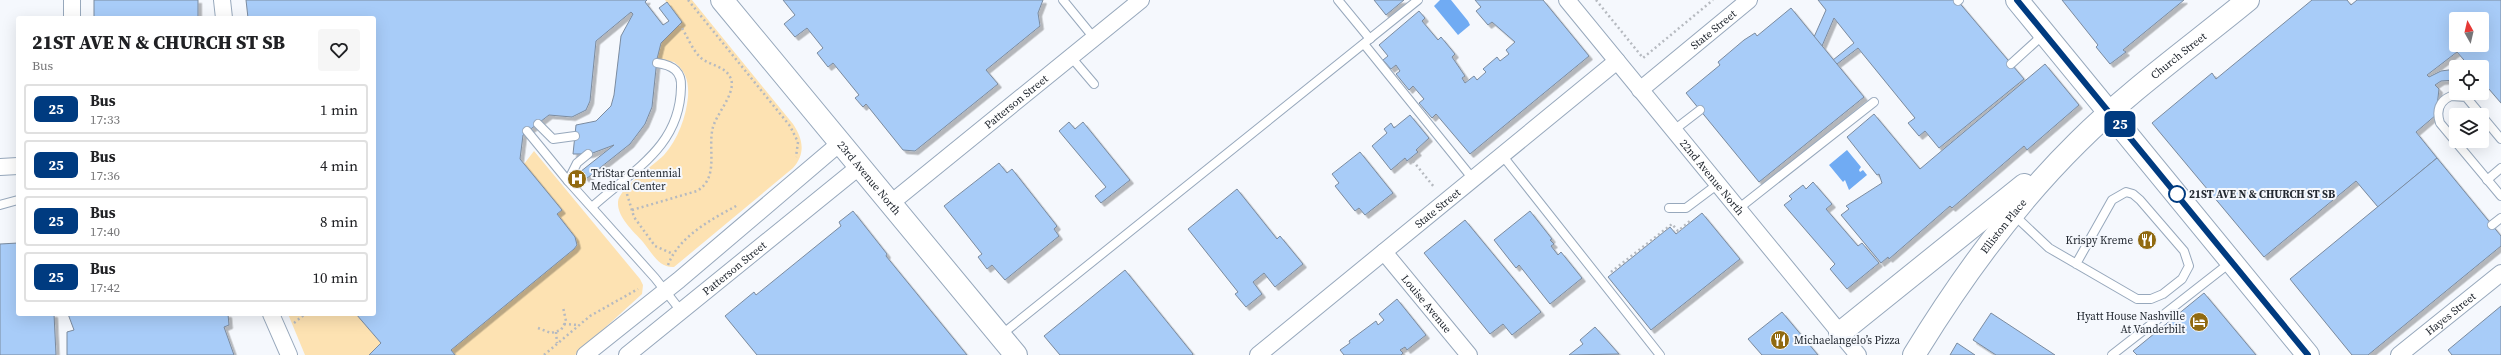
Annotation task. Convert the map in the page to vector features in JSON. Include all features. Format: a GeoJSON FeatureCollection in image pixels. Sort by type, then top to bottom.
{"type":"FeatureCollection","features":[{"type":"Feature","properties":{"kind":"main road","name":"23rd Avenue North"},"geometry":{"type":"LineString","coordinates":[[722,0],[1016,355]]}},
{"type":"Feature","properties":{"kind":"main road"},"geometry":{"type":"LineString","coordinates":[[2017,0],[2308,355]]}},
{"type":"Feature","properties":{"kind":"main road","name":"Church Street"},"geometry":{"type":"LineString","coordinates":[[2110,113],[2248,0]]}},
{"type":"Feature","properties":{"kind":"main road","name":"Elliston Place"},"geometry":{"type":"LineString","coordinates":[[1914,355],[1970,268],[2013,214],[2078,141],[2110,113]]}},
{"type":"Feature","properties":{"kind":"main road"},"geometry":{"type":"LineString","coordinates":[[1840,333],[2078,141]]}},
{"type":"Feature","properties":{"kind":"street"},"geometry":{"type":"LineString","coordinates":[[72,0],[72,16]]}},
{"type":"Feature","properties":{"kind":"street"},"geometry":{"type":"LineString","coordinates":[[222,0],[224,16]]}},
{"type":"Feature","properties":{"kind":"street","name":"Patterson Street"},"geometry":{"type":"LineString","coordinates":[[891,203],[1141,0]]}},
{"type":"Feature","properties":{"kind":"street","name":"22nd Avenue North"},"geometry":{"type":"LineString","coordinates":[[1567,0],[1858,355]]}},
{"type":"Feature","properties":{"kind":"street","name":"State Street"},"geometry":{"type":"LineString","coordinates":[[1640,90],[1745,1]]}},
{"type":"Feature","properties":{"kind":"street","name":"State Street"},"geometry":{"type":"LineString","coordinates":[[1258,355],[1617,61]]}},
{"type":"Feature","properties":{"kind":"street"},"geometry":{"type":"LineString","coordinates":[[585,355],[665,291],[840,143]]}},
{"type":"Feature","properties":{"kind":"street"},"geometry":{"type":"LineString","coordinates":[[0,166],[16,166]]}},
{"type":"Feature","properties":{"kind":"street","name":"Patterson Street"},"geometry":{"type":"LineString","coordinates":[[627,355],[860,166]]}},
{"type":"Feature","properties":{"kind":"street","name":"Louise Avenue"},"geometry":{"type":"LineString","coordinates":[[1384,252],[1469,355]]}},
{"type":"Feature","properties":{"kind":"street","name":"Hayes Street"},"geometry":{"type":"LineString","coordinates":[[2399,355],[2501,273]]}},
{"type":"Feature","properties":{"kind":"street"},"geometry":{"type":"LineString","coordinates":[[272,316],[289,355]]}},
{"type":"Feature","properties":{"kind":"lane"},"geometry":{"type":"LineString","coordinates":[[1063,0],[1094,38]]}},
{"type":"Feature","properties":{"kind":"lane"},"geometry":{"type":"LineString","coordinates":[[1338,0],[1367,42],[1473,179]]}},
{"type":"Feature","properties":{"kind":"lane"},"geometry":{"type":"LineString","coordinates":[[1000,336],[1418,0]]}},
{"type":"Feature","properties":{"kind":"lane"},"geometry":{"type":"LineString","coordinates":[[2011,64],[2045,34]]}},
{"type":"Feature","properties":{"kind":"lane"},"geometry":{"type":"LineString","coordinates":[[1071,56],[1094,84]]}},
{"type":"Feature","properties":{"kind":"lane"},"geometry":{"type":"LineString","coordinates":[[592,207],[651,158],[666,137],[678,114],[682,79],[676,70],[668,65],[657,63]]}},
{"type":"Feature","properties":{"kind":"lane"},"geometry":{"type":"LineString","coordinates":[[2501,139],[2466,97],[2451,96],[2440,105],[2438,114],[2440,123],[2501,196]]}},
{"type":"Feature","properties":{"kind":"lane"},"geometry":{"type":"LineString","coordinates":[[1738,209],[1874,102]]}},
{"type":"Feature","properties":{"kind":"lane"},"geometry":{"type":"LineString","coordinates":[[1674,130],[1700,110]]}},
{"type":"Feature","properties":{"kind":"lane"},"geometry":{"type":"LineString","coordinates":[[538,124],[553,139],[575,136]]}},
{"type":"Feature","properties":{"kind":"lane"},"geometry":{"type":"LineString","coordinates":[[528,131],[568,180],[681,311]]}},
{"type":"Feature","properties":{"kind":"lane"},"geometry":{"type":"LineString","coordinates":[[568,180],[577,163],[588,154]]}},
{"type":"Feature","properties":{"kind":"lane"},"geometry":{"type":"LineString","coordinates":[[1502,155],[1660,355]]}},
{"type":"Feature","properties":{"kind":"lane"},"geometry":{"type":"LineString","coordinates":[[2487,180],[2501,168]]}},
{"type":"Feature","properties":{"kind":"lane"},"geometry":{"type":"LineString","coordinates":[[1669,208],[1686,208],[1718,184]]}},
{"type":"Feature","properties":{"kind":"lane"},"geometry":{"type":"LineString","coordinates":[[2013,214],[2049,248],[2076,264],[2137,298],[2151,299],[2163,294],[2182,279],[2189,266],[2184,251],[2133,194],[2122,193],[2112,200],[2076,264]]}},
{"type":"Feature","properties":{"kind":"lane"},"geometry":{"type":"LineString","coordinates":[[0,205],[16,201]]}},
{"type":"Feature","properties":{"kind":"lane"},"geometry":{"type":"LineString","coordinates":[[2492,225],[2501,218]]}},
{"type":"Feature","properties":{"kind":"lane"},"geometry":{"type":"LineString","coordinates":[[2112,355],[2232,261]]}},
{"type":"Feature","properties":{"kind":"path"},"geometry":{"type":"LineString","coordinates":[[688,0],[794,131],[798,147],[794,160]]}},
{"type":"Feature","properties":{"kind":"path"},"geometry":{"type":"LineString","coordinates":[[1596,0],[1643,58],[1713,0]]}},
{"type":"Feature","properties":{"kind":"path"},"geometry":{"type":"LineString","coordinates":[[632,210],[697,191],[705,186],[710,177],[712,132],[717,115],[730,92],[732,83],[729,75],[722,68],[702,59],[680,25]]}},
{"type":"Feature","properties":{"kind":"path"},"geometry":{"type":"LineString","coordinates":[[1413,161],[1434,187]]}},
{"type":"Feature","properties":{"kind":"path"},"geometry":{"type":"LineString","coordinates":[[626,192],[635,218],[655,246],[673,254]]}},
{"type":"Feature","properties":{"kind":"path"},"geometry":{"type":"LineString","coordinates":[[668,266],[673,254],[706,223],[744,201]]}},
{"type":"Feature","properties":{"kind":"path"},"geometry":{"type":"LineString","coordinates":[[1618,266],[1672,224],[1678,231],[1695,217]]}},
{"type":"Feature","properties":{"kind":"path"},"geometry":{"type":"LineString","coordinates":[[544,355],[578,325],[604,307],[642,288]]}},
{"type":"Feature","properties":{"kind":"path"},"geometry":{"type":"LineString","coordinates":[[538,328],[546,333],[556,332],[564,324],[566,315],[564,307]]}},
{"type":"Feature","properties":{"kind":"path"},"geometry":{"type":"LineString","coordinates":[[294,323],[303,316]]}},
{"type":"Feature","properties":{"kind":"path"},"geometry":{"type":"LineString","coordinates":[[564,324],[578,325]]}},
{"type":"Feature","properties":{"kind":"path"},"geometry":{"type":"LineString","coordinates":[[556,332],[557,344]]}},
{"type":"Feature","properties":{"kind":"shaded area"},"geometry":{"type":"Polygon","coordinates":[[[665,0],[692,0],[793,124],[799,135],[802,146],[800,157],[793,168],[674,267],[664,265],[653,255],[630,228],[618,208],[620,196],[624,190],[669,149],[677,135],[685,112],[688,92],[684,73],[674,62],[657,59],[661,43],[682,22],[665,0]]]}},
{"type":"Feature","properties":{"kind":"shaded area"},"geometry":{"type":"Polygon","coordinates":[[[534,151],[640,279],[643,285],[642,294],[575,355],[455,355],[451,350],[576,247],[575,237],[557,214],[561,211],[524,164],[534,151]]]}},
{"type":"Feature","properties":{"kind":"shaded area"},"geometry":{"type":"Polygon","coordinates":[[[289,316],[358,316],[381,343],[369,355],[305,355],[289,316]]]}},
{"type":"Feature","properties":{"kind":"water"},"geometry":{"type":"Polygon","coordinates":[[[1440,0],[1451,0],[1468,21],[1470,25],[1458,35],[1434,6],[1440,0]]]}},
{"type":"Feature","properties":{"kind":"water"},"geometry":{"type":"Polygon","coordinates":[[[1847,150],[1861,167],[1859,170],[1860,172],[1863,170],[1867,175],[1849,190],[1845,180],[1843,182],[1829,165],[1847,150]]]}},
{"type":"Feature","properties":{"kind":"building"},"geometry":{"type":"Polygon","coordinates":[[[94,0],[198,0],[198,16],[94,16],[94,0]]]}},
{"type":"Feature","properties":{"kind":"building","name":"TriStar Centennial Medical Center"},"geometry":{"type":"Polygon","coordinates":[[[246,0],[647,0],[645,2],[663,25],[669,21],[659,8],[667,2],[682,22],[661,43],[657,59],[652,107],[645,124],[630,144],[586,179],[580,172],[614,145],[590,154],[573,154],[576,125],[596,121],[611,106],[614,95],[621,36],[633,14],[631,12],[596,41],[590,101],[586,110],[572,117],[549,115],[523,135],[520,159],[562,210],[557,214],[575,237],[577,245],[574,249],[451,350],[455,355],[369,355],[381,343],[358,316],[376,316],[376,16],[248,16],[246,0]]]}},
{"type":"Feature","properties":{"kind":"building"},"geometry":{"type":"Polygon","coordinates":[[[783,0],[1043,0],[1038,13],[1040,26],[986,70],[998,84],[915,151],[903,150],[866,104],[863,107],[855,98],[859,95],[833,63],[828,67],[817,53],[823,48],[807,28],[795,37],[784,24],[795,15],[783,0]]]}},
{"type":"Feature","properties":{"kind":"building"},"geometry":{"type":"Polygon","coordinates":[[[1374,0],[1404,0],[1386,15],[1374,0]]]}},
{"type":"Feature","properties":{"kind":"building"},"geometry":{"type":"Polygon","coordinates":[[[1475,0],[1543,0],[1589,56],[1470,154],[1436,114],[1432,118],[1419,103],[1424,99],[1413,86],[1409,90],[1396,74],[1400,71],[1396,65],[1391,69],[1383,60],[1388,56],[1379,45],[1419,11],[1425,18],[1422,21],[1438,40],[1441,37],[1455,54],[1452,57],[1465,76],[1462,78],[1465,83],[1474,76],[1477,80],[1486,72],[1483,69],[1497,57],[1500,61],[1509,54],[1506,50],[1515,42],[1492,22],[1488,25],[1476,11],[1481,7],[1475,0]]]}},
{"type":"Feature","properties":{"kind":"building"},"geometry":{"type":"Polygon","coordinates":[[[1818,0],[1957,0],[2024,79],[1939,148],[1925,131],[1919,136],[1908,123],[1915,118],[1858,48],[1837,64],[1833,60],[1854,43],[1834,18],[1822,46],[1814,37],[1826,10],[1818,0]]]}},
{"type":"Feature","properties":{"kind":"building"},"geometry":{"type":"Polygon","coordinates":[[[2062,0],[2184,0],[2123,50],[2126,52],[2110,64],[2096,47],[2098,45],[2062,0]]]}},
{"type":"Feature","properties":{"kind":"building"},"geometry":{"type":"Polygon","coordinates":[[[2312,0],[2347,0],[2351,5],[2357,0],[2501,0],[2501,103],[2489,89],[2489,60],[2464,60],[2457,52],[2427,75],[2429,77],[2441,71],[2449,70],[2449,80],[2441,81],[2435,85],[2439,89],[2436,115],[2416,132],[2437,158],[2378,207],[2356,181],[2264,257],[2152,123],[2212,73],[2216,79],[2312,0]]]}},
{"type":"Feature","properties":{"kind":"building"},"geometry":{"type":"Polygon","coordinates":[[[1791,8],[1864,97],[1759,182],[1686,93],[1720,65],[1718,62],[1744,40],[1755,33],[1757,36],[1791,8]]]}},
{"type":"Feature","properties":{"kind":"building"},"geometry":{"type":"Polygon","coordinates":[[[2045,64],[2079,105],[2027,150],[2024,146],[1952,208],[1950,206],[1889,259],[1888,257],[1881,263],[1841,215],[1849,209],[1846,206],[1882,183],[1879,174],[1877,175],[1847,137],[1874,114],[1920,169],[2045,64]]]}},
{"type":"Feature","properties":{"kind":"building"},"geometry":{"type":"Polygon","coordinates":[[[1410,115],[1429,138],[1416,150],[1418,152],[1407,161],[1405,158],[1391,170],[1372,146],[1387,133],[1384,129],[1391,123],[1394,128],[1410,115]]]}},
{"type":"Feature","properties":{"kind":"building"},"geometry":{"type":"Polygon","coordinates":[[[1069,122],[1075,129],[1083,122],[1130,180],[1101,203],[1095,196],[1106,187],[1059,131],[1069,122]]]}},
{"type":"Feature","properties":{"kind":"building"},"geometry":{"type":"Polygon","coordinates":[[[1360,152],[1393,193],[1365,215],[1359,208],[1355,211],[1335,186],[1339,183],[1332,174],[1360,152]]]}},
{"type":"Feature","properties":{"kind":"building"},"geometry":{"type":"Polygon","coordinates":[[[2437,158],[2501,236],[2501,246],[2368,355],[2352,355],[2290,279],[2437,158]]]}},
{"type":"Feature","properties":{"kind":"building"},"geometry":{"type":"Polygon","coordinates":[[[999,163],[1007,173],[1012,169],[1057,226],[1054,229],[1059,236],[1005,280],[992,265],[987,269],[978,257],[982,254],[944,206],[999,163]]]}},
{"type":"Feature","properties":{"kind":"building"},"geometry":{"type":"Polygon","coordinates":[[[1813,182],[1832,204],[1826,209],[1858,246],[1862,243],[1879,263],[1847,289],[1830,269],[1835,264],[1784,205],[1792,199],[1789,196],[1803,185],[1806,189],[1813,182]]]}},
{"type":"Feature","properties":{"kind":"building"},"geometry":{"type":"Polygon","coordinates":[[[1237,189],[1277,239],[1280,236],[1303,264],[1275,287],[1264,273],[1253,282],[1262,294],[1246,307],[1235,294],[1238,292],[1188,229],[1237,189]]]}},
{"type":"Feature","properties":{"kind":"building"},"geometry":{"type":"Polygon","coordinates":[[[853,211],[887,254],[886,256],[967,355],[757,355],[725,316],[754,292],[756,295],[841,226],[839,222],[853,211]]]}},
{"type":"Feature","properties":{"kind":"building"},"geometry":{"type":"Polygon","coordinates":[[[1530,211],[1552,239],[1550,240],[1554,244],[1551,246],[1558,255],[1561,252],[1582,278],[1550,304],[1519,265],[1516,268],[1494,240],[1530,211]]]}},
{"type":"Feature","properties":{"kind":"building"},"geometry":{"type":"Polygon","coordinates":[[[1702,213],[1740,259],[1651,330],[1608,277],[1670,227],[1676,234],[1702,213]]]}},
{"type":"Feature","properties":{"kind":"building"},"geometry":{"type":"Polygon","coordinates":[[[1465,220],[1541,312],[1512,335],[1503,324],[1490,334],[1424,253],[1465,220]]]}},
{"type":"Feature","properties":{"kind":"building"},"geometry":{"type":"Polygon","coordinates":[[[16,243],[16,316],[54,316],[56,355],[0,355],[0,244],[16,243]]]}},
{"type":"Feature","properties":{"kind":"building"},"geometry":{"type":"Polygon","coordinates":[[[1125,270],[1193,354],[1192,355],[1060,355],[1044,336],[1125,270]]]}},
{"type":"Feature","properties":{"kind":"building","name":"Hyatt House Nashville At Vanderbilt"},"geometry":{"type":"Polygon","coordinates":[[[2204,293],[2256,355],[2137,355],[2133,351],[2204,293]]]}},
{"type":"Feature","properties":{"kind":"building"},"geometry":{"type":"Polygon","coordinates":[[[1397,299],[1426,335],[1407,350],[1405,347],[1400,350],[1403,353],[1401,355],[1344,355],[1340,350],[1350,343],[1349,341],[1376,321],[1378,325],[1384,320],[1379,314],[1397,299]]]}},
{"type":"Feature","properties":{"kind":"building"},"geometry":{"type":"Polygon","coordinates":[[[2501,306],[2501,355],[2452,355],[2448,350],[2501,306]]]}},
{"type":"Feature","properties":{"kind":"building"},"geometry":{"type":"Polygon","coordinates":[[[1782,312],[1818,355],[1762,355],[1748,339],[1782,312]]]}},
{"type":"Feature","properties":{"kind":"building"},"geometry":{"type":"Polygon","coordinates":[[[1991,313],[2055,355],[1996,355],[1973,340],[1991,313]]]}},
{"type":"Feature","properties":{"kind":"building"},"geometry":{"type":"Polygon","coordinates":[[[69,316],[228,316],[229,325],[224,327],[234,355],[67,355],[67,332],[74,330],[69,316]]]}},
{"type":"Feature","properties":{"kind":"building"},"geometry":{"type":"Polygon","coordinates":[[[1595,327],[1619,354],[1569,355],[1583,344],[1580,340],[1595,327]]]}},
{"type":"Feature","properties":{"kind":"building"},"geometry":{"type":"Polygon","coordinates":[[[1957,343],[1975,355],[1950,355],[1957,343]]]}},
{"type":"Feature","properties":{"kind":"bus line","name":"25"},"geometry":{"type":"LineString","coordinates":[[2017,0],[2308,355]]}},
{"type":"Feature","properties":{"kind":"place","name":"TriStar Centennial Medical Center"},"geometry":{"type":"Point","coordinates":[577,179]}},
{"type":"Feature","properties":{"kind":"place","name":"21ST AVE N & CHURCH ST SB"},"geometry":{"type":"Point","coordinates":[2177,194]}},
{"type":"Feature","properties":{"kind":"place","name":"Krispy Kreme"},"geometry":{"type":"Point","coordinates":[2147,240]}},
{"type":"Feature","properties":{"kind":"place","name":"Hyatt House Nashville At Vanderbilt"},"geometry":{"type":"Point","coordinates":[2199,322]}},
{"type":"Feature","properties":{"kind":"place","name":"Michaelangelo’s Pizza"},"geometry":{"type":"Point","coordinates":[1780,340]}}]}
